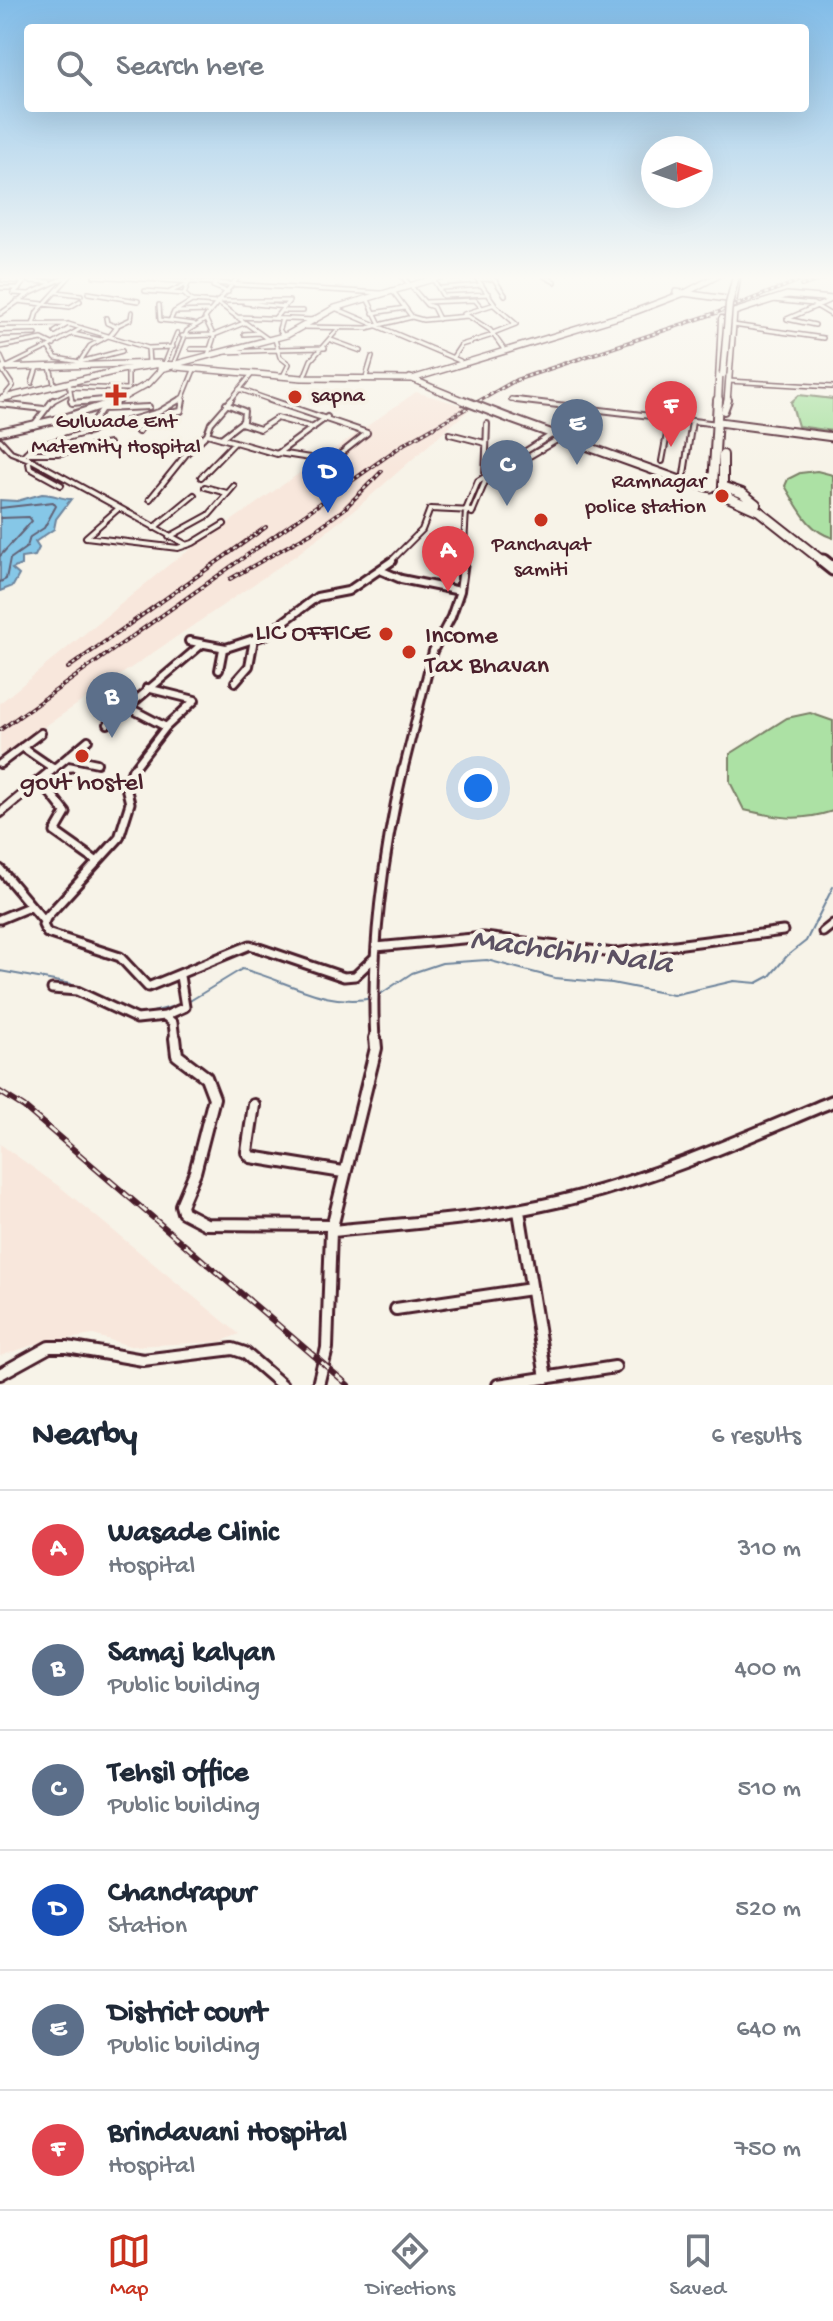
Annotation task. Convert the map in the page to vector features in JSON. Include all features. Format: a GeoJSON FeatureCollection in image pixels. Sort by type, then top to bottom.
{"type":"FeatureCollection","features":[{"type":"Feature","properties":{"kind":"highway"},"geometry":{"type":"LineString","coordinates":[[726,341],[718,489],[759,511],[833,566]]}},
{"type":"Feature","properties":{"kind":"highway"},"geometry":{"type":"LineString","coordinates":[[721,423],[724,411],[723,375]]}},
{"type":"Feature","properties":{"kind":"main road"},"geometry":{"type":"LineString","coordinates":[[464,361],[530,341]]}},
{"type":"Feature","properties":{"kind":"main road"},"geometry":{"type":"LineString","coordinates":[[176,365],[194,370],[345,380],[412,377],[534,341]]}},
{"type":"Feature","properties":{"kind":"main road"},"geometry":{"type":"LineString","coordinates":[[1,401],[55,387],[69,388],[128,370],[176,365],[284,374],[412,377],[424,385],[511,419],[683,481],[718,489]]}},
{"type":"Feature","properties":{"kind":"main road"},"geometry":{"type":"LineString","coordinates":[[721,423],[833,437]]}},
{"type":"Feature","properties":{"kind":"main road"},"geometry":{"type":"LineString","coordinates":[[563,437],[641,471],[695,489],[718,489]]}},
{"type":"Feature","properties":{"kind":"street"},"geometry":{"type":"LineString","coordinates":[[0,347],[33,341]]}},
{"type":"Feature","properties":{"kind":"street"},"geometry":{"type":"LineString","coordinates":[[44,341],[51,346],[56,358],[78,364],[122,351]]}},
{"type":"Feature","properties":{"kind":"street"},"geometry":{"type":"LineString","coordinates":[[2,368],[61,341]]}},
{"type":"Feature","properties":{"kind":"street"},"geometry":{"type":"LineString","coordinates":[[78,364],[90,346],[101,341]]}},
{"type":"Feature","properties":{"kind":"street"},"geometry":{"type":"LineString","coordinates":[[124,341],[148,348],[180,348]]}},
{"type":"Feature","properties":{"kind":"street"},"geometry":{"type":"LineString","coordinates":[[0,432],[71,416],[141,390],[162,366],[174,341]]}},
{"type":"Feature","properties":{"kind":"street"},"geometry":{"type":"LineString","coordinates":[[176,365],[181,341]]}},
{"type":"Feature","properties":{"kind":"street"},"geometry":{"type":"LineString","coordinates":[[208,355],[213,341]]}},
{"type":"Feature","properties":{"kind":"street"},"geometry":{"type":"LineString","coordinates":[[176,365],[266,341]]}},
{"type":"Feature","properties":{"kind":"street"},"geometry":{"type":"LineString","coordinates":[[273,341],[289,364],[284,374]]}},
{"type":"Feature","properties":{"kind":"street"},"geometry":{"type":"LineString","coordinates":[[305,375],[311,360],[331,341]]}},
{"type":"Feature","properties":{"kind":"street"},"geometry":{"type":"LineString","coordinates":[[334,341],[361,351]]}},
{"type":"Feature","properties":{"kind":"street"},"geometry":{"type":"LineString","coordinates":[[416,341],[464,361]]}},
{"type":"Feature","properties":{"kind":"street"},"geometry":{"type":"LineString","coordinates":[[453,357],[461,345],[474,341]]}},
{"type":"Feature","properties":{"kind":"street"},"geometry":{"type":"LineString","coordinates":[[498,341],[503,348]]}},
{"type":"Feature","properties":{"kind":"street"},"geometry":{"type":"LineString","coordinates":[[730,341],[723,375],[833,387]]}},
{"type":"Feature","properties":{"kind":"street"},"geometry":{"type":"LineString","coordinates":[[254,344],[265,351]]}},
{"type":"Feature","properties":{"kind":"street"},"geometry":{"type":"LineString","coordinates":[[148,348],[149,363]]}},
{"type":"Feature","properties":{"kind":"street"},"geometry":{"type":"LineString","coordinates":[[223,352],[325,348]]}},
{"type":"Feature","properties":{"kind":"street"},"geometry":{"type":"LineString","coordinates":[[191,349],[212,349]]}},
{"type":"Feature","properties":{"kind":"street"},"geometry":{"type":"LineString","coordinates":[[0,355],[5,366],[2,368]]}},
{"type":"Feature","properties":{"kind":"street"},"geometry":{"type":"LineString","coordinates":[[366,377],[372,357]]}},
{"type":"Feature","properties":{"kind":"street"},"geometry":{"type":"LineString","coordinates":[[2,368],[149,363],[162,366]]}},
{"type":"Feature","properties":{"kind":"street"},"geometry":{"type":"LineString","coordinates":[[32,383],[37,367]]}},
{"type":"Feature","properties":{"kind":"street"},"geometry":{"type":"LineString","coordinates":[[50,367],[55,387]]}},
{"type":"Feature","properties":{"kind":"street"},"geometry":{"type":"LineString","coordinates":[[2,368],[13,386],[1,401],[44,409]]}},
{"type":"Feature","properties":{"kind":"street"},"geometry":{"type":"LineString","coordinates":[[127,389],[128,370]]}},
{"type":"Feature","properties":{"kind":"street"},"geometry":{"type":"LineString","coordinates":[[165,414],[181,411],[194,370]]}},
{"type":"Feature","properties":{"kind":"street"},"geometry":{"type":"LineString","coordinates":[[207,434],[211,423],[252,374]]}},
{"type":"Feature","properties":{"kind":"street"},"geometry":{"type":"LineString","coordinates":[[89,387],[95,400]]}},
{"type":"Feature","properties":{"kind":"street"},"geometry":{"type":"LineString","coordinates":[[33,426],[52,400],[69,388],[141,390]]}},
{"type":"Feature","properties":{"kind":"street"},"geometry":{"type":"LineString","coordinates":[[69,388],[71,416]]}},
{"type":"Feature","properties":{"kind":"street"},"geometry":{"type":"LineString","coordinates":[[239,389],[367,433],[338,456]]}},
{"type":"Feature","properties":{"kind":"street"},"geometry":{"type":"LineString","coordinates":[[25,455],[47,443],[153,414],[183,397]]}},
{"type":"Feature","properties":{"kind":"street"},"geometry":{"type":"LineString","coordinates":[[72,403],[119,398]]}},
{"type":"Feature","properties":{"kind":"street"},"geometry":{"type":"LineString","coordinates":[[511,399],[721,423]]}},
{"type":"Feature","properties":{"kind":"street"},"geometry":{"type":"LineString","coordinates":[[221,438],[241,423],[244,411],[226,404]]}},
{"type":"Feature","properties":{"kind":"street"},"geometry":{"type":"LineString","coordinates":[[104,406],[149,407]]}},
{"type":"Feature","properties":{"kind":"street"},"geometry":{"type":"LineString","coordinates":[[86,433],[104,406]]}},
{"type":"Feature","properties":{"kind":"street"},"geometry":{"type":"LineString","coordinates":[[138,407],[140,417]]}},
{"type":"Feature","properties":{"kind":"street"},"geometry":{"type":"LineString","coordinates":[[138,432],[152,419],[153,414]]}},
{"type":"Feature","properties":{"kind":"street"},"geometry":{"type":"LineString","coordinates":[[278,453],[327,417]]}},
{"type":"Feature","properties":{"kind":"street"},"geometry":{"type":"LineString","coordinates":[[241,423],[260,429],[277,418],[313,428]]}},
{"type":"Feature","properties":{"kind":"street"},"geometry":{"type":"LineString","coordinates":[[662,461],[670,418]]}},
{"type":"Feature","properties":{"kind":"street"},"geometry":{"type":"LineString","coordinates":[[683,481],[692,421]]}},
{"type":"Feature","properties":{"kind":"street"},"geometry":{"type":"LineString","coordinates":[[468,519],[485,479],[487,424]]}},
{"type":"Feature","properties":{"kind":"street"},"geometry":{"type":"LineString","coordinates":[[150,499],[188,456],[199,437],[207,434],[310,458]]}},
{"type":"Feature","properties":{"kind":"street"},"geometry":{"type":"LineString","coordinates":[[450,434],[485,443]]}},
{"type":"Feature","properties":{"kind":"street"},"geometry":{"type":"LineString","coordinates":[[318,1385],[327,1348],[331,1228],[373,1064],[376,1016],[372,982],[394,807],[433,651],[451,617],[460,591],[468,519],[466,510],[472,490],[553,434]]}},
{"type":"Feature","properties":{"kind":"street"},"geometry":{"type":"LineString","coordinates":[[485,479],[563,437]]}},
{"type":"Feature","properties":{"kind":"street"},"geometry":{"type":"LineString","coordinates":[[0,440],[11,452],[25,455],[109,444]]}},
{"type":"Feature","properties":{"kind":"street"},"geometry":{"type":"LineString","coordinates":[[201,477],[235,442]]}},
{"type":"Feature","properties":{"kind":"street"},"geometry":{"type":"LineString","coordinates":[[25,455],[30,468],[61,485]]}},
{"type":"Feature","properties":{"kind":"street"},"geometry":{"type":"LineString","coordinates":[[25,455],[187,545]]}},
{"type":"Feature","properties":{"kind":"street"},"geometry":{"type":"LineString","coordinates":[[169,537],[209,515],[234,486]]}},
{"type":"Feature","properties":{"kind":"street"},"geometry":{"type":"LineString","coordinates":[[205,487],[227,493]]}},
{"type":"Feature","properties":{"kind":"street"},"geometry":{"type":"LineString","coordinates":[[154,528],[194,495]]}},
{"type":"Feature","properties":{"kind":"street"},"geometry":{"type":"LineString","coordinates":[[119,508],[86,537],[173,548],[187,545],[224,524]]}},
{"type":"Feature","properties":{"kind":"street"},"geometry":{"type":"LineString","coordinates":[[189,641],[223,649],[269,633],[317,597],[348,591],[380,570],[418,535],[430,509],[473,511]]}},
{"type":"Feature","properties":{"kind":"street"},"geometry":{"type":"LineString","coordinates":[[380,570],[401,579],[460,591]]}},
{"type":"Feature","properties":{"kind":"street"},"geometry":{"type":"LineString","coordinates":[[235,682],[249,666],[254,639]]}},
{"type":"Feature","properties":{"kind":"street"},"geometry":{"type":"LineString","coordinates":[[108,724],[201,645]]}},
{"type":"Feature","properties":{"kind":"street"},"geometry":{"type":"LineString","coordinates":[[219,670],[223,649]]}},
{"type":"Feature","properties":{"kind":"street"},"geometry":{"type":"LineString","coordinates":[[44,921],[116,842],[124,828],[130,803],[126,783],[132,770],[166,727],[195,699],[170,696],[147,688]]}},
{"type":"Feature","properties":{"kind":"street"},"geometry":{"type":"LineString","coordinates":[[126,706],[166,727]]}},
{"type":"Feature","properties":{"kind":"street"},"geometry":{"type":"LineString","coordinates":[[0,764],[41,733]]}},
{"type":"Feature","properties":{"kind":"street"},"geometry":{"type":"LineString","coordinates":[[0,813],[88,740]]}},
{"type":"Feature","properties":{"kind":"street"},"geometry":{"type":"LineString","coordinates":[[22,747],[54,769]]}},
{"type":"Feature","properties":{"kind":"street"},"geometry":{"type":"LineString","coordinates":[[68,757],[97,763]]}},
{"type":"Feature","properties":{"kind":"street"},"geometry":{"type":"LineString","coordinates":[[50,793],[72,777]]}},
{"type":"Feature","properties":{"kind":"street"},"geometry":{"type":"LineString","coordinates":[[41,781],[66,814],[55,832],[96,861]]}},
{"type":"Feature","properties":{"kind":"street"},"geometry":{"type":"LineString","coordinates":[[0,869],[17,884],[29,907],[44,921],[47,933],[59,940],[120,957],[148,987],[250,945],[349,978],[375,958]]}},
{"type":"Feature","properties":{"kind":"street"},"geometry":{"type":"LineString","coordinates":[[0,919],[29,907]]}},
{"type":"Feature","properties":{"kind":"street"},"geometry":{"type":"LineString","coordinates":[[823,932],[833,924]]}},
{"type":"Feature","properties":{"kind":"street"},"geometry":{"type":"LineString","coordinates":[[376,947],[501,937],[614,953],[783,931]]}},
{"type":"Feature","properties":{"kind":"street"},"geometry":{"type":"LineString","coordinates":[[52,989],[77,991],[129,1018],[165,1016],[185,1007],[180,976]]}},
{"type":"Feature","properties":{"kind":"street"},"geometry":{"type":"LineString","coordinates":[[165,1016],[173,1023],[177,1055],[206,1077],[214,1098],[195,1172],[181,1205],[183,1212],[206,1224],[331,1228],[519,1211],[631,1182],[833,1101]]}},
{"type":"Feature","properties":{"kind":"street"},"geometry":{"type":"LineString","coordinates":[[254,1105],[247,1152],[251,1157],[343,1172]]}},
{"type":"Feature","properties":{"kind":"street"},"geometry":{"type":"LineString","coordinates":[[519,1211],[546,1378]]}},
{"type":"Feature","properties":{"kind":"street"},"geometry":{"type":"LineString","coordinates":[[396,1309],[531,1289]]}},
{"type":"Feature","properties":{"kind":"street"},"geometry":{"type":"LineString","coordinates":[[0,1374],[49,1347],[67,1347],[143,1360],[233,1349],[245,1353],[282,1385]]}},
{"type":"Feature","properties":{"kind":"street"},"geometry":{"type":"LineString","coordinates":[[498,1385],[615,1367]]}},
{"type":"Feature","properties":{"kind":"shaded area"},"geometry":{"type":"Polygon","coordinates":[[[416,392],[471,408],[358,507],[295,556],[0,757],[0,703],[171,563],[416,392]]]}},
{"type":"Feature","properties":{"kind":"shaded area"},"geometry":{"type":"Polygon","coordinates":[[[0,1144],[64,1190],[239,1334],[220,1342],[130,1346],[93,1335],[36,1344],[0,1356],[0,1144]]]}},
{"type":"Feature","properties":{"kind":"green space"},"geometry":{"type":"Polygon","coordinates":[[[799,395],[833,399],[833,431],[798,426],[791,402],[799,395]]]}},
{"type":"Feature","properties":{"kind":"green space"},"geometry":{"type":"Polygon","coordinates":[[[817,471],[833,475],[833,538],[810,524],[785,486],[788,479],[800,473],[817,471]]]}},
{"type":"Feature","properties":{"kind":"green space"},"geometry":{"type":"Polygon","coordinates":[[[810,713],[833,721],[833,811],[789,818],[744,810],[730,782],[730,754],[787,718],[810,713]]]}},
{"type":"Feature","properties":{"kind":"water"},"geometry":{"type":"Polygon","coordinates":[[[42,494],[71,499],[56,519],[54,529],[35,542],[39,548],[35,556],[21,558],[21,565],[12,569],[19,575],[13,586],[0,591],[0,500],[17,501],[42,494]]]}},
{"type":"Feature","properties":{"kind":"waterway","name":"Machchhi Nala"},"geometry":{"type":"LineString","coordinates":[[379,995],[412,973],[442,963],[487,960],[555,978],[612,983],[673,995],[734,981],[757,983],[770,976],[787,956],[806,941],[833,887]]}},
{"type":"Feature","properties":{"kind":"waterway","name":"Machchhi Nala"},"geometry":{"type":"LineString","coordinates":[[188,1002],[242,969],[322,996],[355,1000],[373,998]]}},
{"type":"Feature","properties":{"kind":"waterway","name":"Machchhi Nala"},"geometry":{"type":"LineString","coordinates":[[0,971],[71,984],[78,989]]}},
{"type":"Feature","properties":{"kind":"waterway","name":"Machchhi Nala"},"geometry":{"type":"LineString","coordinates":[[142,1015],[182,1004]]}},
{"type":"Feature","properties":{"kind":"railway"},"geometry":{"type":"LineString","coordinates":[[0,730],[404,444],[516,380],[634,341]]}},
{"type":"Feature","properties":{"kind":"railway"},"geometry":{"type":"LineString","coordinates":[[230,579],[314,531],[343,510],[382,471]]}},
{"type":"Feature","properties":{"kind":"railway"},"geometry":{"type":"LineString","coordinates":[[68,668],[266,527]]}},
{"type":"Feature","properties":{"kind":"railway"},"geometry":{"type":"LineString","coordinates":[[0,1092],[24,1107],[348,1385]]}},
{"type":"Feature","properties":{"kind":"place","name":"Gulwade Ent Maternity Hospital"},"geometry":{"type":"Point","coordinates":[116,395]}},
{"type":"Feature","properties":{"kind":"place","name":"sapna"},"geometry":{"type":"Point","coordinates":[295,397]}},
{"type":"Feature","properties":{"kind":"place","name":"Brindavani Hospital"},"geometry":{"type":"Point","coordinates":[671,447]}},
{"type":"Feature","properties":{"kind":"place","name":"District court"},"geometry":{"type":"Point","coordinates":[577,465]}},
{"type":"Feature","properties":{"kind":"place","name":"Ramnagar police station"},"geometry":{"type":"Point","coordinates":[722,496]}},
{"type":"Feature","properties":{"kind":"place","name":"Tehsil office"},"geometry":{"type":"Point","coordinates":[507,506]}},
{"type":"Feature","properties":{"kind":"place","name":"Chandrapur"},"geometry":{"type":"Point","coordinates":[328,513]}},
{"type":"Feature","properties":{"kind":"place","name":"Panchayat samiti"},"geometry":{"type":"Point","coordinates":[541,520]}},
{"type":"Feature","properties":{"kind":"place","name":"Wasade Clinic"},"geometry":{"type":"Point","coordinates":[448,592]}},
{"type":"Feature","properties":{"kind":"place","name":"LIC OFFICE"},"geometry":{"type":"Point","coordinates":[386,634]}},
{"type":"Feature","properties":{"kind":"place","name":"Income Tax Bhavan"},"geometry":{"type":"Point","coordinates":[409,652]}},
{"type":"Feature","properties":{"kind":"place","name":"Samaj kalyan"},"geometry":{"type":"Point","coordinates":[112,738]}},
{"type":"Feature","properties":{"kind":"place","name":"govt hostel"},"geometry":{"type":"Point","coordinates":[82,756]}}]}
